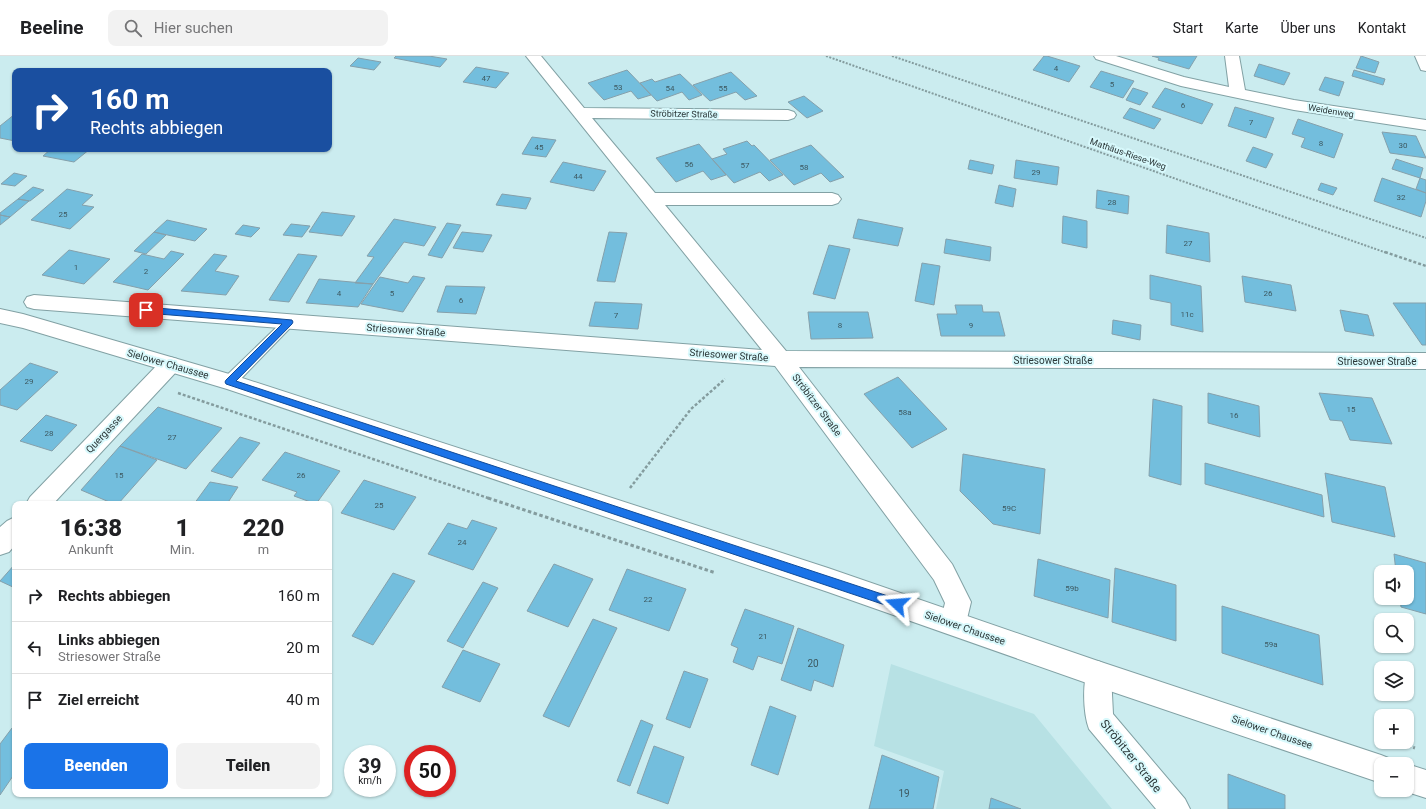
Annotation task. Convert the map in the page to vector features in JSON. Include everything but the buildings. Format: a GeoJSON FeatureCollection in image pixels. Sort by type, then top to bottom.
{"type":"FeatureCollection","features":[{"type":"Feature","properties":{"kind":"street","name":"Ströbitzer Straße"},"geometry":{"type":"LineString","coordinates":[[533,56],[781,359],[943,572],[958,602],[953,623]]}},
{"type":"Feature","properties":{"kind":"street","name":"Weidenweg"},"geometry":{"type":"LineString","coordinates":[[1101,56],[1182,82],[1294,105],[1426,126]]}},
{"type":"Feature","properties":{"kind":"street"},"geometry":{"type":"LineString","coordinates":[[1232,56],[1238,93]]}},
{"type":"Feature","properties":{"kind":"street"},"geometry":{"type":"LineString","coordinates":[[1422,56],[1426,67]]}},
{"type":"Feature","properties":{"kind":"street","name":"Ströbitzer Straße"},"geometry":{"type":"LineString","coordinates":[[579,113],[788,115]]}},
{"type":"Feature","properties":{"kind":"street"},"geometry":{"type":"LineString","coordinates":[[650,199],[832,199]]}},
{"type":"Feature","properties":{"kind":"street","name":"Striesower Straße"},"geometry":{"type":"LineString","coordinates":[[34,302],[781,359],[1426,361]]}},
{"type":"Feature","properties":{"kind":"street","name":"Sielower Chaussee"},"geometry":{"type":"LineString","coordinates":[[0,316],[23,321],[229,382],[953,623],[1098,674],[1374,767]]}},
{"type":"Feature","properties":{"kind":"street","name":"Quergasse"},"geometry":{"type":"LineString","coordinates":[[41,501],[170,365]]}},
{"type":"Feature","properties":{"kind":"street"},"geometry":{"type":"LineString","coordinates":[[0,544],[12,531]]}},
{"type":"Feature","properties":{"kind":"street","name":"Ströbitzer Straße"},"geometry":{"type":"LineString","coordinates":[[1098,674],[1099,719],[1175,809]]}},
{"type":"Feature","properties":{"kind":"street"},"geometry":{"type":"LineString","coordinates":[[1414,780],[1426,784]]}},
{"type":"Feature","properties":{"kind":"lane"},"geometry":{"type":"LineString","coordinates":[[229,382],[289,322]]}},
{"type":"Feature","properties":{"kind":"path","name":"Mathäus-Riese-Weg"},"geometry":{"type":"LineString","coordinates":[[826,56],[1426,266]]}},
{"type":"Feature","properties":{"kind":"path"},"geometry":{"type":"LineString","coordinates":[[892,56],[1426,238]]}},
{"type":"Feature","properties":{"kind":"path"},"geometry":{"type":"LineString","coordinates":[[615,510],[630,488],[691,409],[751,356]]}},
{"type":"Feature","properties":{"kind":"path"},"geometry":{"type":"LineString","coordinates":[[1414,747],[1419,749]]}},
{"type":"Feature","properties":{"kind":"shaded area"},"geometry":{"type":"Polygon","coordinates":[[[891,664],[1034,714],[1112,809],[936,809],[944,771],[874,746],[891,664]]]}},
{"type":"Feature","properties":{"kind":"route"},"geometry":{"type":"LineString","coordinates":[[146,310],[289,322],[229,382],[897,604]]}}]}
